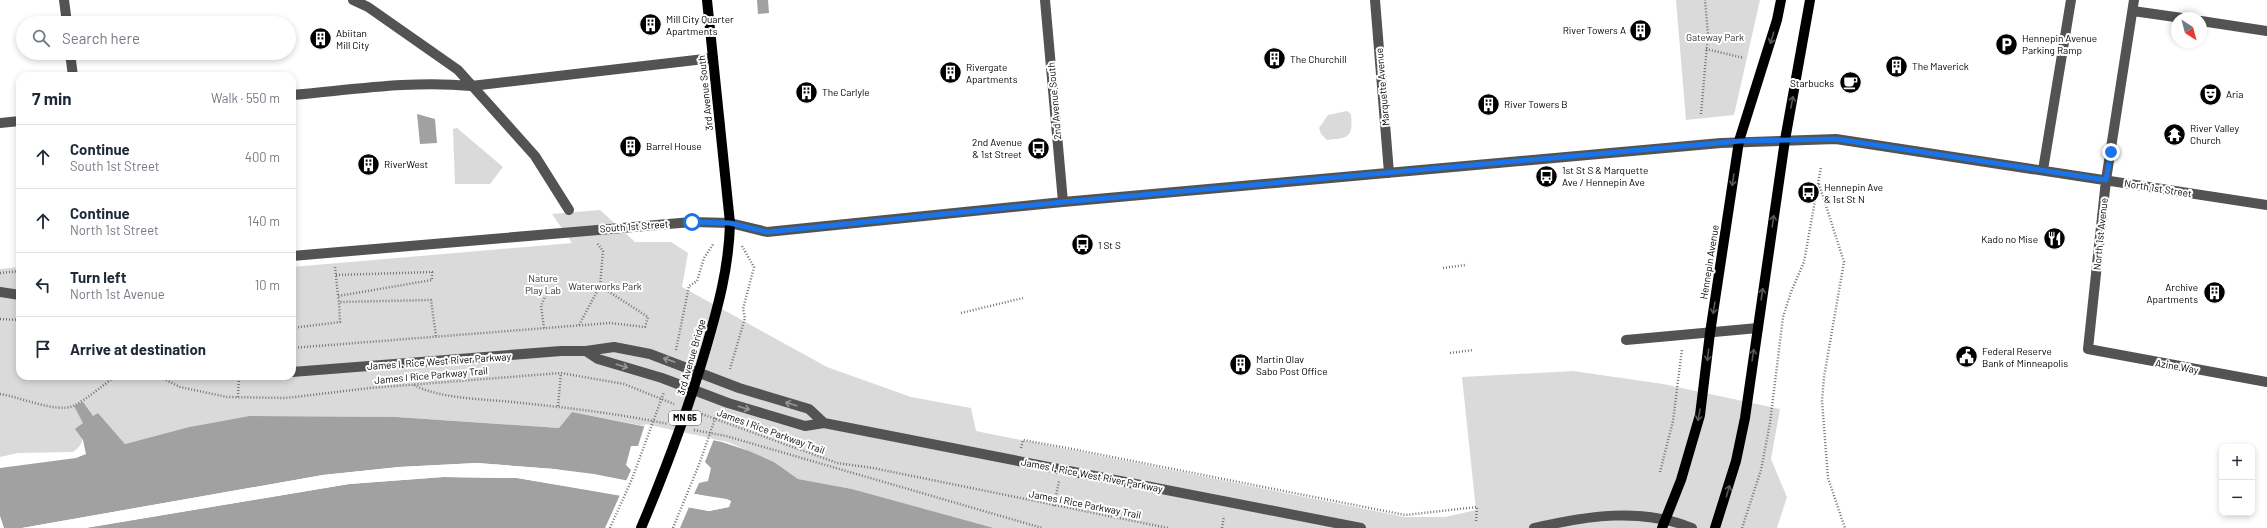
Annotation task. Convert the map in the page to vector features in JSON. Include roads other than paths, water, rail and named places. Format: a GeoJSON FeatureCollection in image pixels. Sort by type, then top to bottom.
{"type":"FeatureCollection","features":[{"type":"Feature","properties":{"kind":"main road","name":"3rd Avenue South"},"geometry":{"type":"LineString","coordinates":[[707,0],[730,223],[730,250],[719,303]]}},
{"type":"Feature","properties":{"kind":"main road","name":"Hennepin Avenue"},"geometry":{"type":"LineString","coordinates":[[1662,528],[1690,452],[1700,415],[1710,333],[1740,141],[1777,20],[1781,0]]}},
{"type":"Feature","properties":{"kind":"main road"},"geometry":{"type":"LineString","coordinates":[[1715,528],[1736,461],[1758,328],[1785,140],[1810,0]]}},
{"type":"Feature","properties":{"kind":"main road","name":"3rd Avenue Bridge"},"geometry":{"type":"LineString","coordinates":[[641,528],[680,434],[719,303]]}},
{"type":"Feature","properties":{"kind":"street"},"geometry":{"type":"LineString","coordinates":[[64,0],[65,16]]}},
{"type":"Feature","properties":{"kind":"street"},"geometry":{"type":"LineString","coordinates":[[353,0],[368,8],[458,70],[535,156],[570,210]]}},
{"type":"Feature","properties":{"kind":"street","name":"2nd Avenue South"},"geometry":{"type":"LineString","coordinates":[[1045,0],[1063,202]]}},
{"type":"Feature","properties":{"kind":"street","name":"Marquette Avenue"},"geometry":{"type":"LineString","coordinates":[[1375,0],[1390,174]]}},
{"type":"Feature","properties":{"kind":"street"},"geometry":{"type":"LineString","coordinates":[[2043,170],[2071,0]]}},
{"type":"Feature","properties":{"kind":"street","name":"North 1st Avenue"},"geometry":{"type":"LineString","coordinates":[[2088,349],[2106,180],[2134,0]]}},
{"type":"Feature","properties":{"kind":"street"},"geometry":{"type":"LineString","coordinates":[[2133,10],[2171,16]]}},
{"type":"Feature","properties":{"kind":"street"},"geometry":{"type":"LineString","coordinates":[[2207,22],[2267,31]]}},
{"type":"Feature","properties":{"kind":"street"},"geometry":{"type":"LineString","coordinates":[[296,96],[414,84],[442,83],[471,86],[713,58]]}},
{"type":"Feature","properties":{"kind":"street"},"geometry":{"type":"LineString","coordinates":[[71,60],[72,72]]}},
{"type":"Feature","properties":{"kind":"street"},"geometry":{"type":"LineString","coordinates":[[0,122],[16,121]]}},
{"type":"Feature","properties":{"kind":"street","name":"North 1st Street"},"geometry":{"type":"LineString","coordinates":[[1740,141],[1836,139],[2267,205]]}},
{"type":"Feature","properties":{"kind":"street","name":"South 1st Street"},"geometry":{"type":"LineString","coordinates":[[296,256],[616,227],[692,222],[730,223],[767,232],[1063,202],[1390,174],[1740,141]]}},
{"type":"Feature","properties":{"kind":"street"},"geometry":{"type":"LineString","coordinates":[[0,292],[16,294]]}},
{"type":"Feature","properties":{"kind":"street"},"geometry":{"type":"LineString","coordinates":[[1626,340],[1684,336],[1758,328]]}},
{"type":"Feature","properties":{"kind":"street","name":"James I. Rice West River Parkway"},"geometry":{"type":"LineString","coordinates":[[296,372],[561,351],[586,351],[614,346],[650,354],[739,388],[809,409],[824,423]]}},
{"type":"Feature","properties":{"kind":"street","name":"Azine Way"},"geometry":{"type":"LineString","coordinates":[[2088,349],[2267,382]]}},
{"type":"Feature","properties":{"kind":"street","name":"James I. Rice West River Parkway"},"geometry":{"type":"LineString","coordinates":[[586,351],[598,359],[662,378],[728,403],[805,426],[824,423],[1361,528]]}},
{"type":"Feature","properties":{"kind":"street"},"geometry":{"type":"LineString","coordinates":[[1534,528],[1580,518],[1615,515],[1680,523],[1692,528]]}},
{"type":"Feature","properties":{"kind":"place","name":"Mill City Quarter Apartments"},"geometry":{"type":"Point","coordinates":[651,25]}},
{"type":"Feature","properties":{"kind":"place","name":"River Towers A"},"geometry":{"type":"Point","coordinates":[1641,30]}},
{"type":"Feature","properties":{"kind":"place","name":"Abiitan Mill City"},"geometry":{"type":"Point","coordinates":[321,39]}},
{"type":"Feature","properties":{"kind":"place","name":"Hennepin Avenue Parking Ramp"},"geometry":{"type":"Point","coordinates":[2007,44]}},
{"type":"Feature","properties":{"kind":"place","name":"The Churchill"},"geometry":{"type":"Point","coordinates":[1274,59]}},
{"type":"Feature","properties":{"kind":"place","name":"The Maverick"},"geometry":{"type":"Point","coordinates":[1896,66]}},
{"type":"Feature","properties":{"kind":"place","name":"Rivergate Apartments"},"geometry":{"type":"Point","coordinates":[951,73]}},
{"type":"Feature","properties":{"kind":"place","name":"Starbucks"},"geometry":{"type":"Point","coordinates":[1850,83]}},
{"type":"Feature","properties":{"kind":"place","name":"The Carlyle"},"geometry":{"type":"Point","coordinates":[806,92]}},
{"type":"Feature","properties":{"kind":"place","name":"Aria"},"geometry":{"type":"Point","coordinates":[2210,94]}},
{"type":"Feature","properties":{"kind":"place","name":"River Towers B"},"geometry":{"type":"Point","coordinates":[1488,104]}},
{"type":"Feature","properties":{"kind":"place","name":"River Valley Church"},"geometry":{"type":"Point","coordinates":[2175,134]}},
{"type":"Feature","properties":{"kind":"place","name":"Barrel House"},"geometry":{"type":"Point","coordinates":[630,146]}},
{"type":"Feature","properties":{"kind":"place","name":"2nd Avenue & 1st Street"},"geometry":{"type":"Point","coordinates":[1038,148]}},
{"type":"Feature","properties":{"kind":"place","name":"RiverWest"},"geometry":{"type":"Point","coordinates":[368,164]}},
{"type":"Feature","properties":{"kind":"place","name":"1st St S & Marquette Ave / Hennepin Ave"},"geometry":{"type":"Point","coordinates":[1546,176]}},
{"type":"Feature","properties":{"kind":"place","name":"Hennepin Ave & 1st St N"},"geometry":{"type":"Point","coordinates":[1808,193]}},
{"type":"Feature","properties":{"kind":"place","name":"Kado no Mise"},"geometry":{"type":"Point","coordinates":[2054,239]}},
{"type":"Feature","properties":{"kind":"place","name":"1 St S"},"geometry":{"type":"Point","coordinates":[1082,245]}},
{"type":"Feature","properties":{"kind":"place","name":"Archive Apartments"},"geometry":{"type":"Point","coordinates":[2214,293]}},
{"type":"Feature","properties":{"kind":"place","name":"Federal Reserve Bank of Minneapolis"},"geometry":{"type":"Point","coordinates":[1967,357]}},
{"type":"Feature","properties":{"kind":"place","name":"Martin Olav Sabo Post Office"},"geometry":{"type":"Point","coordinates":[1240,365]}},
{"type":"Feature","properties":{"kind":"park label","name":"Gateway Park"},"geometry":{"type":"Point","coordinates":[1715,37]}},
{"type":"Feature","properties":{"kind":"park label","name":"Nature Play Lab"},"geometry":{"type":"Point","coordinates":[543,284]}},
{"type":"Feature","properties":{"kind":"park label","name":"Waterworks Park"},"geometry":{"type":"Point","coordinates":[605,286]}}]}
